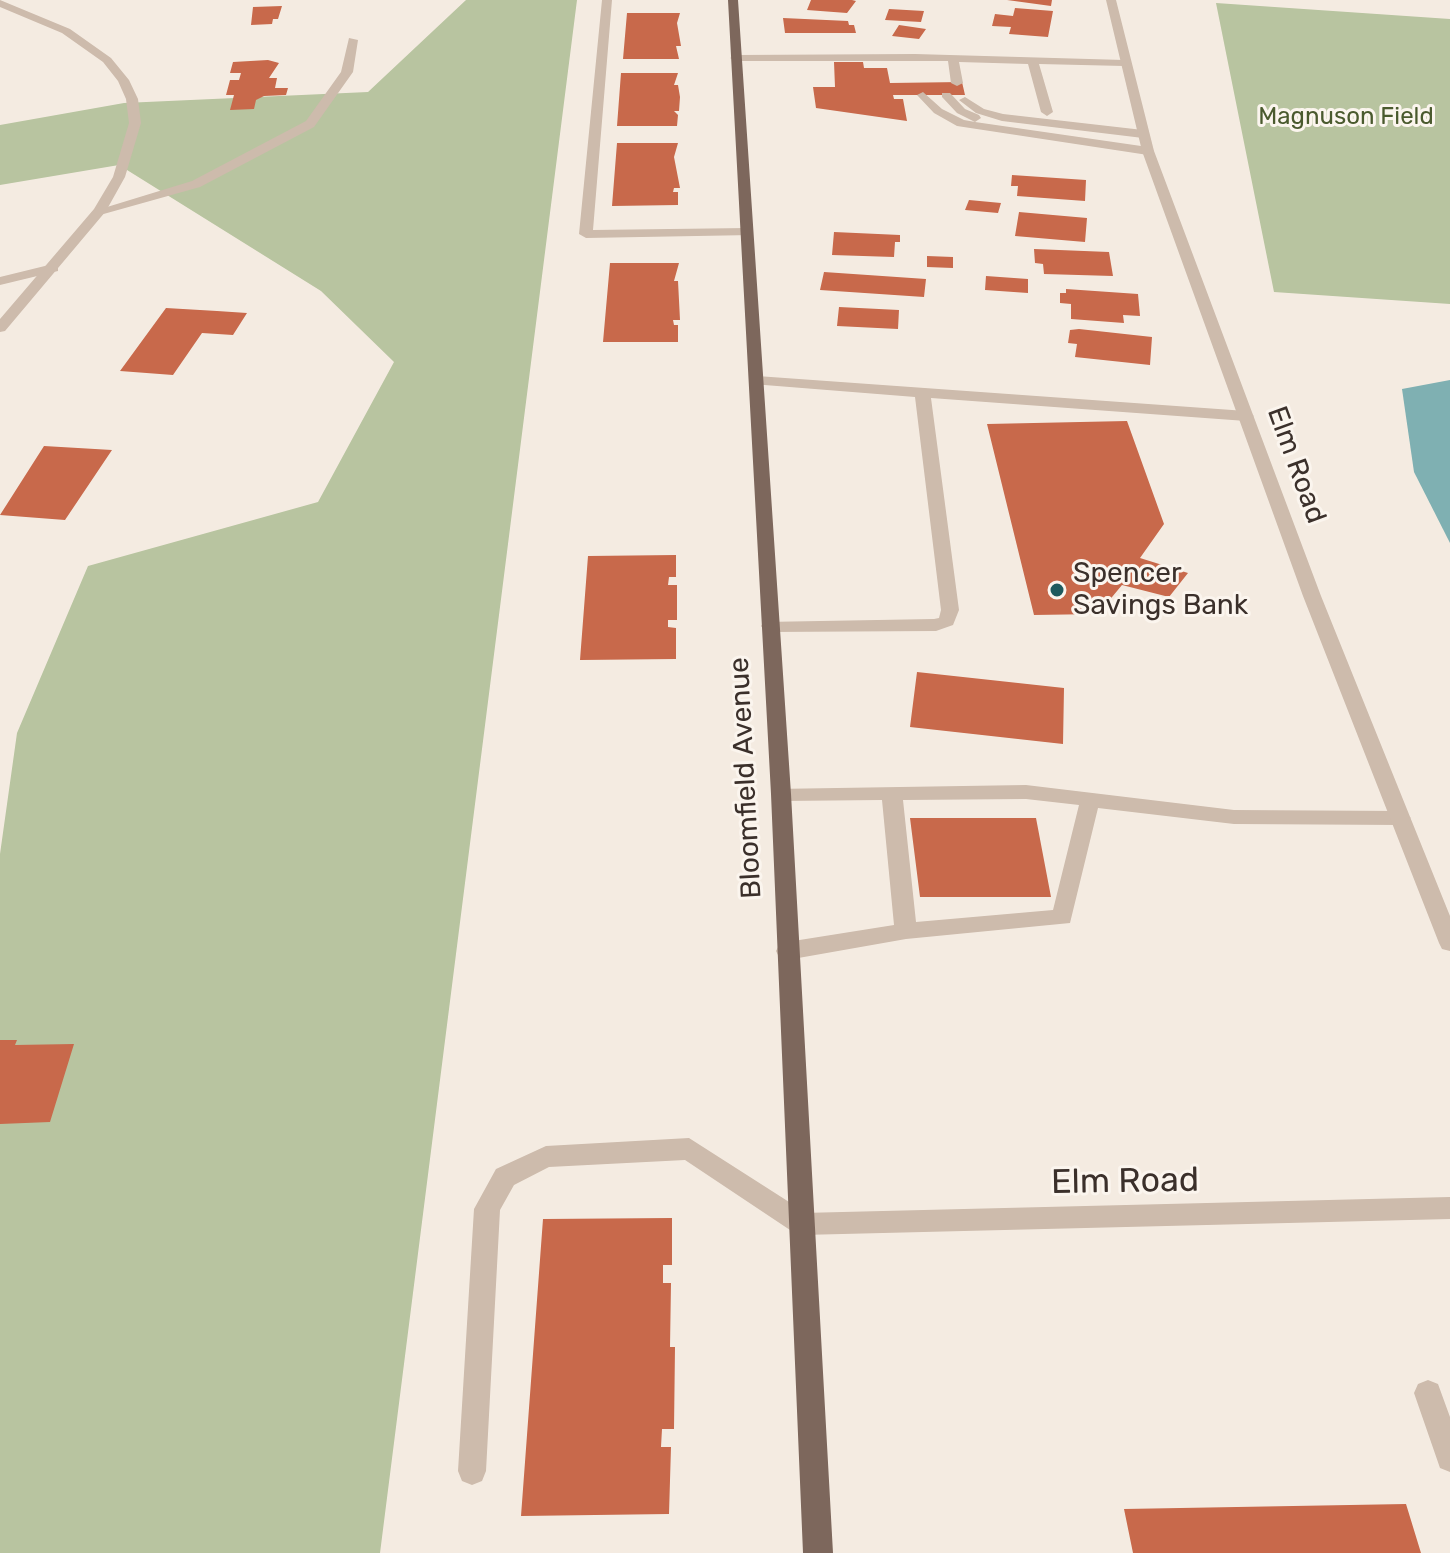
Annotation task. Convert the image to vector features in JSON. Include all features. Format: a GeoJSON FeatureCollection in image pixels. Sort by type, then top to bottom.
{"type":"FeatureCollection","features":[{"type":"Feature","properties":{"kind":"main road","name":"Bloomfield Avenue"},"geometry":{"type":"LineString","coordinates":[[733,0],[781,794],[818,1553]]}},
{"type":"Feature","properties":{"kind":"street"},"geometry":{"type":"LineString","coordinates":[[607,0],[586,234],[747,232]]}},
{"type":"Feature","properties":{"kind":"street","name":"Elm Road"},"geometry":{"type":"LineString","coordinates":[[1111,0],[1145,142],[1312,596],[1450,943]]}},
{"type":"Feature","properties":{"kind":"street"},"geometry":{"type":"LineString","coordinates":[[0,3],[66,31],[107,60],[123,80],[132,99],[135,123],[129,151],[100,211],[0,328]]}},
{"type":"Feature","properties":{"kind":"street"},"geometry":{"type":"LineString","coordinates":[[100,211],[196,184],[310,124],[333,97],[347,72],[353,40]]}},
{"type":"Feature","properties":{"kind":"street"},"geometry":{"type":"LineString","coordinates":[[736,58],[916,63],[953,58],[1124,63]]}},
{"type":"Feature","properties":{"kind":"street"},"geometry":{"type":"LineString","coordinates":[[938,58],[945,89],[961,111],[978,119],[1145,142]]}},
{"type":"Feature","properties":{"kind":"street"},"geometry":{"type":"LineString","coordinates":[[953,58],[959,89],[968,104],[1002,117],[1145,142]]}},
{"type":"Feature","properties":{"kind":"street"},"geometry":{"type":"LineString","coordinates":[[1033,61],[1047,112]]}},
{"type":"Feature","properties":{"kind":"street"},"geometry":{"type":"LineString","coordinates":[[923,95],[938,111],[961,123],[1145,142]]}},
{"type":"Feature","properties":{"kind":"street"},"geometry":{"type":"LineString","coordinates":[[0,281],[53,268]]}},
{"type":"Feature","properties":{"kind":"street"},"geometry":{"type":"LineString","coordinates":[[757,381],[1246,416]]}},
{"type":"Feature","properties":{"kind":"street"},"geometry":{"type":"LineString","coordinates":[[770,626],[936,625],[947,621],[950,610],[922,391]]}},
{"type":"Feature","properties":{"kind":"street"},"geometry":{"type":"LineString","coordinates":[[781,794],[1026,792],[1234,817],[1401,818]]}},
{"type":"Feature","properties":{"kind":"street"},"geometry":{"type":"LineString","coordinates":[[892,794],[906,931]]}},
{"type":"Feature","properties":{"kind":"street"},"geometry":{"type":"LineString","coordinates":[[787,951],[906,931],[1062,917],[1090,800]]}},
{"type":"Feature","properties":{"kind":"street"},"geometry":{"type":"LineString","coordinates":[[472,1471],[487,1209],[505,1177],[546,1157],[689,1149],[802,1224]]}},
{"type":"Feature","properties":{"kind":"street","name":"Elm Road"},"geometry":{"type":"LineString","coordinates":[[802,1224],[1450,1208]]}},
{"type":"Feature","properties":{"kind":"street"},"geometry":{"type":"LineString","coordinates":[[1428,1393],[1450,1458]]}},
{"type":"Feature","properties":{"kind":"green space"},"geometry":{"type":"Polygon","coordinates":[[[466,0],[577,0],[380,1553],[0,1553],[0,854],[17,733],[88,566],[318,502],[394,362],[321,291],[119,165],[0,185],[0,125],[124,103],[368,92],[466,0]]]}},
{"type":"Feature","properties":{"kind":"green space","name":"Magnuson Field"},"geometry":{"type":"Polygon","coordinates":[[[1216,3],[1450,19],[1450,304],[1274,292],[1216,3]]]}},
{"type":"Feature","properties":{"kind":"water"},"geometry":{"type":"Polygon","coordinates":[[[1450,380],[1450,543],[1414,472],[1402,389],[1450,380]]]}},
{"type":"Feature","properties":{"kind":"building"},"geometry":{"type":"Polygon","coordinates":[[[811,0],[856,1],[847,13],[807,10],[811,0]]]}},
{"type":"Feature","properties":{"kind":"building"},"geometry":{"type":"Polygon","coordinates":[[[1007,0],[1052,0],[1051,6],[1007,0]]]}},
{"type":"Feature","properties":{"kind":"building"},"geometry":{"type":"Polygon","coordinates":[[[282,6],[278,19],[273,19],[272,24],[251,25],[253,7],[282,6]]]}},
{"type":"Feature","properties":{"kind":"building"},"geometry":{"type":"Polygon","coordinates":[[[1015,8],[1053,11],[1048,37],[1009,34],[1011,27],[992,26],[995,14],[1013,16],[1015,8]]]}},
{"type":"Feature","properties":{"kind":"building"},"geometry":{"type":"Polygon","coordinates":[[[889,9],[924,11],[921,22],[885,20],[889,9]]]}},
{"type":"Feature","properties":{"kind":"building"},"geometry":{"type":"Polygon","coordinates":[[[627,13],[680,13],[677,23],[681,46],[676,46],[679,59],[623,59],[627,13]]]}},
{"type":"Feature","properties":{"kind":"building"},"geometry":{"type":"Polygon","coordinates":[[[783,18],[848,21],[849,25],[854,25],[856,33],[785,33],[783,18]]]}},
{"type":"Feature","properties":{"kind":"building"},"geometry":{"type":"Polygon","coordinates":[[[899,25],[926,29],[919,39],[892,36],[899,25]]]}},
{"type":"Feature","properties":{"kind":"building"},"geometry":{"type":"Polygon","coordinates":[[[268,60],[279,63],[269,78],[277,78],[275,88],[288,88],[286,95],[264,96],[256,100],[254,109],[230,110],[234,95],[226,95],[230,80],[239,80],[241,73],[230,73],[233,62],[268,60]]]}},
{"type":"Feature","properties":{"kind":"building"},"geometry":{"type":"Polygon","coordinates":[[[834,62],[863,62],[864,68],[887,68],[890,83],[962,82],[965,95],[893,95],[894,99],[903,99],[907,121],[816,108],[813,87],[835,87],[834,62]]]}},
{"type":"Feature","properties":{"kind":"building"},"geometry":{"type":"Polygon","coordinates":[[[621,73],[678,73],[674,85],[678,85],[680,97],[679,111],[674,111],[678,115],[677,126],[617,126],[621,73]]]}},
{"type":"Feature","properties":{"kind":"building"},"geometry":{"type":"Polygon","coordinates":[[[617,143],[678,143],[674,157],[680,188],[674,188],[673,192],[678,192],[678,205],[612,206],[617,143]]]}},
{"type":"Feature","properties":{"kind":"building"},"geometry":{"type":"Polygon","coordinates":[[[1012,175],[1086,180],[1085,201],[1017,196],[1018,186],[1011,186],[1012,175]]]}},
{"type":"Feature","properties":{"kind":"building"},"geometry":{"type":"Polygon","coordinates":[[[969,200],[1001,203],[998,213],[965,210],[969,200]]]}},
{"type":"Feature","properties":{"kind":"building"},"geometry":{"type":"Polygon","coordinates":[[[1019,212],[1087,218],[1085,242],[1015,236],[1019,212]]]}},
{"type":"Feature","properties":{"kind":"building"},"geometry":{"type":"Polygon","coordinates":[[[834,232],[900,235],[900,242],[895,242],[894,257],[832,255],[834,232]]]}},
{"type":"Feature","properties":{"kind":"building"},"geometry":{"type":"Polygon","coordinates":[[[1034,249],[1109,252],[1113,276],[1044,274],[1043,264],[1035,263],[1034,249]]]}},
{"type":"Feature","properties":{"kind":"building"},"geometry":{"type":"Polygon","coordinates":[[[927,256],[953,257],[953,268],[927,267],[927,256]]]}},
{"type":"Feature","properties":{"kind":"building"},"geometry":{"type":"Polygon","coordinates":[[[610,263],[679,263],[674,281],[678,281],[680,320],[673,320],[674,325],[678,325],[678,342],[603,342],[610,263]]]}},
{"type":"Feature","properties":{"kind":"building"},"geometry":{"type":"Polygon","coordinates":[[[824,272],[926,279],[924,297],[820,290],[824,272]]]}},
{"type":"Feature","properties":{"kind":"building"},"geometry":{"type":"Polygon","coordinates":[[[986,276],[1028,279],[1028,293],[985,290],[986,276]]]}},
{"type":"Feature","properties":{"kind":"building"},"geometry":{"type":"Polygon","coordinates":[[[1066,289],[1138,294],[1140,316],[1123,315],[1124,323],[1071,319],[1071,304],[1060,303],[1060,293],[1066,293],[1066,289]]]}},
{"type":"Feature","properties":{"kind":"building"},"geometry":{"type":"Polygon","coordinates":[[[839,307],[899,310],[898,329],[837,326],[839,307]]]}},
{"type":"Feature","properties":{"kind":"building"},"geometry":{"type":"Polygon","coordinates":[[[166,308],[247,313],[233,335],[202,333],[173,375],[120,371],[166,308]]]}},
{"type":"Feature","properties":{"kind":"building"},"geometry":{"type":"Polygon","coordinates":[[[1070,330],[1152,337],[1150,365],[1075,357],[1077,344],[1068,343],[1070,330]]]}},
{"type":"Feature","properties":{"kind":"building"},"geometry":{"type":"Polygon","coordinates":[[[1127,421],[1164,524],[1140,558],[1188,573],[1169,597],[1122,585],[1098,614],[1034,615],[987,424],[1127,421]]]}},
{"type":"Feature","properties":{"kind":"building"},"geometry":{"type":"Polygon","coordinates":[[[44,446],[112,450],[65,520],[0,515],[44,446]]]}},
{"type":"Feature","properties":{"kind":"building"},"geometry":{"type":"Polygon","coordinates":[[[676,555],[676,577],[669,577],[668,585],[677,585],[677,620],[668,620],[668,627],[676,628],[676,659],[580,660],[588,556],[676,555]]]}},
{"type":"Feature","properties":{"kind":"building"},"geometry":{"type":"Polygon","coordinates":[[[917,672],[1064,688],[1063,744],[910,727],[917,672]]]}},
{"type":"Feature","properties":{"kind":"building"},"geometry":{"type":"Polygon","coordinates":[[[910,818],[1036,818],[1051,897],[920,897],[910,818]]]}},
{"type":"Feature","properties":{"kind":"building"},"geometry":{"type":"Polygon","coordinates":[[[0,1040],[17,1040],[15,1045],[74,1044],[50,1122],[0,1124],[0,1040]]]}},
{"type":"Feature","properties":{"kind":"building"},"geometry":{"type":"Polygon","coordinates":[[[672,1218],[672,1265],[663,1265],[663,1283],[671,1283],[670,1347],[675,1347],[674,1429],[662,1429],[661,1447],[671,1447],[669,1514],[521,1516],[543,1219],[672,1218]]]}},
{"type":"Feature","properties":{"kind":"building"},"geometry":{"type":"Polygon","coordinates":[[[1406,1504],[1421,1553],[1133,1553],[1124,1509],[1406,1504]]]}},
{"type":"Feature","properties":{"kind":"place","name":"Spencer Savings Bank"},"geometry":{"type":"Point","coordinates":[1057,590]}}]}
